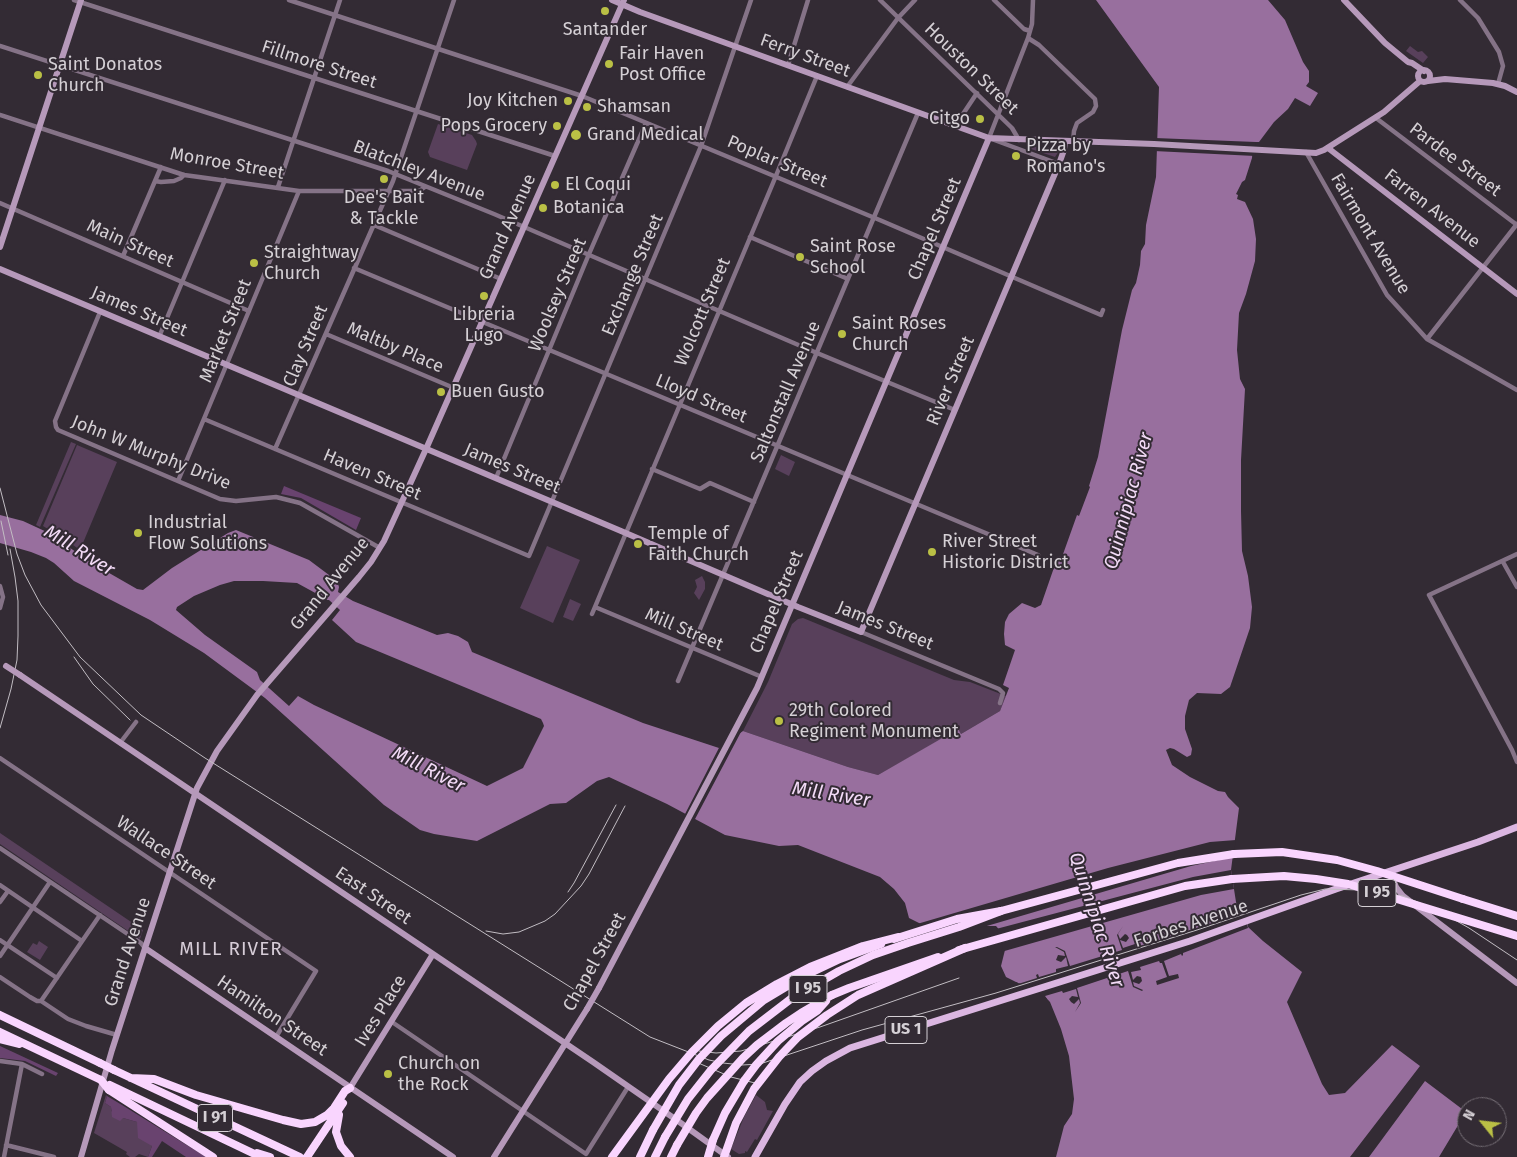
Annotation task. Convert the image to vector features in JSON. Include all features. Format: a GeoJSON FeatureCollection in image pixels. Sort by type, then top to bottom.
{"type":"FeatureCollection","features":[{"type":"Feature","properties":{"kind":"highway","name":"I 95"},"geometry":{"type":"LineString","coordinates":[[655,1157],[678,1114],[711,1070],[749,1031],[792,998],[839,971],[873,955],[960,927],[1001,911],[1178,863],[1234,854],[1282,852],[1355,864],[1517,916]]}},
{"type":"Feature","properties":{"kind":"highway","name":"I 95"},"geometry":{"type":"LineString","coordinates":[[671,1157],[696,1113],[730,1070],[757,1045],[786,1023],[832,996],[900,969],[965,948],[1185,886],[1232,879],[1284,876],[1316,879],[1348,884],[1517,936]]}},
{"type":"Feature","properties":{"kind":"highway"},"geometry":{"type":"LineString","coordinates":[[612,1157],[680,1065],[712,1032],[739,1009],[777,984],[810,967],[864,946],[957,919],[1001,911]]}},
{"type":"Feature","properties":{"kind":"highway"},"geometry":{"type":"LineString","coordinates":[[640,1157],[662,1111],[683,1080],[699,1059],[746,1014],[769,996],[804,976],[840,959],[898,937]]}},
{"type":"Feature","properties":{"kind":"highway"},"geometry":{"type":"LineString","coordinates":[[726,1157],[736,1123],[754,1089],[779,1057],[798,1037],[858,995],[965,948]]}},
{"type":"Feature","properties":{"kind":"highway"},"geometry":{"type":"LineString","coordinates":[[709,1157],[720,1122],[733,1097],[756,1065],[785,1034],[816,1011],[832,996]]}},
{"type":"Feature","properties":{"kind":"highway","name":"I 91"},"geometry":{"type":"LineString","coordinates":[[0,1015],[300,1157]]}},
{"type":"Feature","properties":{"kind":"highway","name":"I 91"},"geometry":{"type":"LineString","coordinates":[[0,1032],[99,1079],[109,1087],[261,1157]]}},
{"type":"Feature","properties":{"kind":"highway"},"geometry":{"type":"LineString","coordinates":[[0,1039],[13,1044],[26,1044]]}},
{"type":"Feature","properties":{"kind":"highway"},"geometry":{"type":"LineString","coordinates":[[131,1078],[154,1079],[196,1095],[301,1124],[315,1122],[327,1115],[345,1091],[350,1088]]}},
{"type":"Feature","properties":{"kind":"highway"},"geometry":{"type":"LineString","coordinates":[[109,1087],[213,1157]]}},
{"type":"Feature","properties":{"kind":"highway"},"geometry":{"type":"LineString","coordinates":[[307,1157],[349,1094],[350,1088]]}},
{"type":"Feature","properties":{"kind":"highway"},"geometry":{"type":"LineString","coordinates":[[343,1103],[336,1132],[341,1146],[350,1157]]}},
{"type":"Feature","properties":{"kind":"highway"},"geometry":{"type":"LineString","coordinates":[[245,1150],[270,1157]]}},
{"type":"Feature","properties":{"kind":"main road","name":"Ferry Street"},"geometry":{"type":"LineString","coordinates":[[612,0],[623,2],[736,46],[989,138],[1306,152],[1320,152],[1328,148]]}},
{"type":"Feature","properties":{"kind":"main road"},"geometry":{"type":"LineString","coordinates":[[1344,0],[1375,35],[1408,62],[1417,73],[1419,79],[1424,82],[1445,79],[1498,84],[1517,92]]}},
{"type":"Feature","properties":{"kind":"main road"},"geometry":{"type":"LineString","coordinates":[[0,247],[60,65],[78,1]]}},
{"type":"Feature","properties":{"kind":"main road","name":"Grand Avenue"},"geometry":{"type":"LineString","coordinates":[[82,1157],[117,1035],[195,793],[217,751],[266,683],[334,606],[380,548],[454,388],[623,2]]}},
{"type":"Feature","properties":{"kind":"main road"},"geometry":{"type":"LineString","coordinates":[[1408,62],[1412,62],[1419,68],[1445,79]]}},
{"type":"Feature","properties":{"kind":"main road"},"geometry":{"type":"LineString","coordinates":[[1328,148],[1376,118],[1400,100],[1419,79],[1420,72],[1426,71]]}},
{"type":"Feature","properties":{"kind":"main road"},"geometry":{"type":"LineString","coordinates":[[1426,71],[1430,77],[1428,81]]}},
{"type":"Feature","properties":{"kind":"main road","name":"Chapel Street"},"geometry":{"type":"LineString","coordinates":[[494,1157],[599,988],[737,728],[762,677],[989,138]]}},
{"type":"Feature","properties":{"kind":"main road","name":"River Street"},"geometry":{"type":"LineString","coordinates":[[861,632],[1059,164],[1065,141]]}},
{"type":"Feature","properties":{"kind":"main road","name":"Farren Avenue"},"geometry":{"type":"LineString","coordinates":[[1328,148],[1517,294]]}},
{"type":"Feature","properties":{"kind":"main road","name":"James Street"},"geometry":{"type":"LineString","coordinates":[[0,270],[861,632]]}},
{"type":"Feature","properties":{"kind":"main road","name":"East Street"},"geometry":{"type":"LineString","coordinates":[[3,664],[435,952],[678,1121],[726,1157]]}},
{"type":"Feature","properties":{"kind":"main road","name":"Forbes Avenue"},"geometry":{"type":"LineString","coordinates":[[755,1157],[800,1082],[818,1067],[842,1052],[858,1045],[1190,941],[1517,827]]}},
{"type":"Feature","properties":{"kind":"main road"},"geometry":{"type":"LineString","coordinates":[[1390,871],[1396,887],[1403,896],[1517,983]]}},
{"type":"Feature","properties":{"kind":"main road","name":"Hamilton Street"},"geometry":{"type":"LineString","coordinates":[[145,948],[453,1157]]}},
{"type":"Feature","properties":{"kind":"main road","name":"Ives Place"},"geometry":{"type":"LineString","coordinates":[[350,1088],[435,952]]}},
{"type":"Feature","properties":{"kind":"street","name":"Poplar Street"},"geometry":{"type":"LineString","coordinates":[[289,0],[582,96],[1101,315],[1103,310]]}},
{"type":"Feature","properties":{"kind":"street"},"geometry":{"type":"LineString","coordinates":[[278,187],[340,0]]}},
{"type":"Feature","properties":{"kind":"street","name":"Clay Street"},"geometry":{"type":"LineString","coordinates":[[275,449],[388,192],[454,0]]}},
{"type":"Feature","properties":{"kind":"street","name":"Exchange Street"},"geometry":{"type":"LineString","coordinates":[[529,556],[701,146],[751,0]]}},
{"type":"Feature","properties":{"kind":"street"},"geometry":{"type":"LineString","coordinates":[[788,65],[808,0]]}},
{"type":"Feature","properties":{"kind":"street","name":"Houston Street"},"geometry":{"type":"LineString","coordinates":[[880,0],[1012,128],[1018,140]]}},
{"type":"Feature","properties":{"kind":"street"},"geometry":{"type":"LineString","coordinates":[[847,87],[898,18],[916,0]]}},
{"type":"Feature","properties":{"kind":"street"},"geometry":{"type":"LineString","coordinates":[[994,0],[1024,29],[1030,31]]}},
{"type":"Feature","properties":{"kind":"street","name":"Chapel Street"},"geometry":{"type":"LineString","coordinates":[[989,138],[1028,38],[1034,0]]}},
{"type":"Feature","properties":{"kind":"street"},"geometry":{"type":"LineString","coordinates":[[1460,0],[1478,18],[1500,52],[1503,66],[1498,84]]}},
{"type":"Feature","properties":{"kind":"street","name":"Fillmore Street"},"geometry":{"type":"LineString","coordinates":[[78,1],[555,156]]}},
{"type":"Feature","properties":{"kind":"street"},"geometry":{"type":"LineString","coordinates":[[1028,38],[1039,45],[1095,98],[1096,106],[1093,112],[1077,123],[1073,142]]}},
{"type":"Feature","properties":{"kind":"street","name":"Blatchley Avenue"},"geometry":{"type":"LineString","coordinates":[[0,46],[395,174],[589,254],[817,353],[955,410]]}},
{"type":"Feature","properties":{"kind":"street","name":"Wolcott Street"},"geometry":{"type":"LineString","coordinates":[[592,614],[817,76]]}},
{"type":"Feature","properties":{"kind":"street"},"geometry":{"type":"LineString","coordinates":[[955,126],[977,93]]}},
{"type":"Feature","properties":{"kind":"street","name":"Saltonstall Avenue"},"geometry":{"type":"LineString","coordinates":[[678,681],[918,112]]}},
{"type":"Feature","properties":{"kind":"street","name":"Monroe Street"},"geometry":{"type":"LineString","coordinates":[[0,115],[184,175],[299,191],[388,192],[419,191],[425,187]]}},
{"type":"Feature","properties":{"kind":"street","name":"Pardee Street"},"geometry":{"type":"LineString","coordinates":[[1376,118],[1517,224]]}},
{"type":"Feature","properties":{"kind":"street","name":"Woolsey Street"},"geometry":{"type":"LineString","coordinates":[[496,478],[646,122]]}},
{"type":"Feature","properties":{"kind":"street","name":"Ferry Street"},"geometry":{"type":"LineString","coordinates":[[989,138],[1059,164]]}},
{"type":"Feature","properties":{"kind":"street","name":"Fairmont Avenue"},"geometry":{"type":"LineString","coordinates":[[1306,152],[1387,295],[1427,339],[1517,390]]}},
{"type":"Feature","properties":{"kind":"street"},"geometry":{"type":"LineString","coordinates":[[123,256],[160,167]]}},
{"type":"Feature","properties":{"kind":"street"},"geometry":{"type":"LineString","coordinates":[[155,181],[174,181],[184,175]]}},
{"type":"Feature","properties":{"kind":"street"},"geometry":{"type":"LineString","coordinates":[[159,337],[225,180]]}},
{"type":"Feature","properties":{"kind":"street","name":"Market Street"},"geometry":{"type":"LineString","coordinates":[[178,481],[299,191]]}},
{"type":"Feature","properties":{"kind":"street","name":"Main Street"},"geometry":{"type":"LineString","coordinates":[[0,203],[249,310]]}},
{"type":"Feature","properties":{"kind":"street"},"geometry":{"type":"LineString","coordinates":[[1427,339],[1517,224]]}},
{"type":"Feature","properties":{"kind":"street"},"geometry":{"type":"LineString","coordinates":[[374,225],[501,279]]}},
{"type":"Feature","properties":{"kind":"street"},"geometry":{"type":"LineString","coordinates":[[750,237],[848,279]]}},
{"type":"Feature","properties":{"kind":"street","name":"Lloyd Street"},"geometry":{"type":"LineString","coordinates":[[354,268],[1038,555]]}},
{"type":"Feature","properties":{"kind":"street","name":"John W Murphy Drive"},"geometry":{"type":"LineString","coordinates":[[100,312],[55,421],[56,427],[61,432],[216,497],[227,500],[246,501],[276,497],[300,503],[380,548]]}},
{"type":"Feature","properties":{"kind":"street","name":"Maltby Place"},"geometry":{"type":"LineString","coordinates":[[326,334],[454,388]]}},
{"type":"Feature","properties":{"kind":"street","name":"Haven Street"},"geometry":{"type":"LineString","coordinates":[[204,419],[529,556]]}},
{"type":"Feature","properties":{"kind":"street"},"geometry":{"type":"LineString","coordinates":[[652,469],[700,489],[710,483],[754,502]]}},
{"type":"Feature","properties":{"kind":"street"},"geometry":{"type":"LineString","coordinates":[[1517,554],[1429,595],[1432,604],[1508,742],[1517,762]]}},
{"type":"Feature","properties":{"kind":"street"},"geometry":{"type":"LineString","coordinates":[[1503,562],[1517,587]]}},
{"type":"Feature","properties":{"kind":"street"},"geometry":{"type":"LineString","coordinates":[[0,586],[3,597],[0,608]]}},
{"type":"Feature","properties":{"kind":"street","name":"Mill Street"},"geometry":{"type":"LineString","coordinates":[[595,607],[762,677]]}},
{"type":"Feature","properties":{"kind":"street","name":"James Street"},"geometry":{"type":"LineString","coordinates":[[861,632],[999,689],[1002,693],[1000,703]]}},
{"type":"Feature","properties":{"kind":"street"},"geometry":{"type":"LineString","coordinates":[[120,743],[136,722]]}},
{"type":"Feature","properties":{"kind":"street","name":"Wallace Street"},"geometry":{"type":"LineString","coordinates":[[0,758],[316,971],[276,1037]]}},
{"type":"Feature","properties":{"kind":"street","name":"Hamilton Street"},"geometry":{"type":"LineString","coordinates":[[0,848],[145,948]]}},
{"type":"Feature","properties":{"kind":"street"},"geometry":{"type":"LineString","coordinates":[[0,956],[50,882]]}},
{"type":"Feature","properties":{"kind":"street"},"geometry":{"type":"LineString","coordinates":[[0,885],[82,941]]}},
{"type":"Feature","properties":{"kind":"street"},"geometry":{"type":"LineString","coordinates":[[0,902],[8,890]]}},
{"type":"Feature","properties":{"kind":"street"},"geometry":{"type":"LineString","coordinates":[[40,1001],[100,916]]}},
{"type":"Feature","properties":{"kind":"street"},"geometry":{"type":"LineString","coordinates":[[0,940],[57,978]]}},
{"type":"Feature","properties":{"kind":"street"},"geometry":{"type":"LineString","coordinates":[[0,977],[34,1000],[40,1001],[76,1023],[117,1035]]}},
{"type":"Feature","properties":{"kind":"street"},"geometry":{"type":"LineString","coordinates":[[392,1022],[586,1154],[628,1087]]}},
{"type":"Feature","properties":{"kind":"street"},"geometry":{"type":"LineString","coordinates":[[0,1061],[22,1064],[42,1074]]}},
{"type":"Feature","properties":{"kind":"street"},"geometry":{"type":"LineString","coordinates":[[4,1157],[22,1064]]}},
{"type":"Feature","properties":{"kind":"street"},"geometry":{"type":"LineString","coordinates":[[6,1145],[54,1157]]}},
{"type":"Feature","properties":{"kind":"shaded area"},"geometry":{"type":"Polygon","coordinates":[[[1410,46],[1418,52],[1422,51],[1428,57],[1423,63],[1406,51],[1410,46]]]}},
{"type":"Feature","properties":{"kind":"shaded area"},"geometry":{"type":"Polygon","coordinates":[[[438,124],[472,135],[476,141],[477,144],[467,170],[430,157],[428,152],[438,124]]]}},
{"type":"Feature","properties":{"kind":"shaded area"},"geometry":{"type":"Polygon","coordinates":[[[1031,146],[1057,148],[1059,151],[1055,157],[1031,149],[1031,146]]]}},
{"type":"Feature","properties":{"kind":"shaded area"},"geometry":{"type":"Polygon","coordinates":[[[71,442],[76,444],[40,527],[36,525],[71,442]]]}},
{"type":"Feature","properties":{"kind":"shaded area"},"geometry":{"type":"Polygon","coordinates":[[[77,445],[117,462],[80,550],[43,526],[77,445]]]}},
{"type":"Feature","properties":{"kind":"shaded area"},"geometry":{"type":"Polygon","coordinates":[[[781,455],[795,462],[789,476],[775,469],[781,455]]]}},
{"type":"Feature","properties":{"kind":"shaded area"},"geometry":{"type":"Polygon","coordinates":[[[284,486],[361,518],[356,530],[301,498],[281,494],[284,486]]]}},
{"type":"Feature","properties":{"kind":"shaded area"},"geometry":{"type":"Polygon","coordinates":[[[547,546],[580,560],[553,623],[520,608],[547,546]]]}},
{"type":"Feature","properties":{"kind":"shaded area"},"geometry":{"type":"Polygon","coordinates":[[[702,576],[705,582],[705,589],[699,600],[694,593],[697,587],[695,580],[702,576]]]}},
{"type":"Feature","properties":{"kind":"shaded area"},"geometry":{"type":"Polygon","coordinates":[[[570,599],[581,604],[573,621],[563,617],[570,599]]]}},
{"type":"Feature","properties":{"kind":"shaded area"},"geometry":{"type":"Polygon","coordinates":[[[803,618],[954,680],[970,682],[1006,696],[1000,711],[961,734],[958,730],[878,775],[848,767],[743,731],[768,682],[792,624],[798,619],[803,618]]]}},
{"type":"Feature","properties":{"kind":"shaded area"},"geometry":{"type":"Polygon","coordinates":[[[0,833],[143,930],[140,939],[0,844],[0,833]]]}},
{"type":"Feature","properties":{"kind":"shaded area"},"geometry":{"type":"Polygon","coordinates":[[[39,941],[48,947],[40,960],[27,952],[33,943],[37,945],[39,941]]]}},
{"type":"Feature","properties":{"kind":"shaded area"},"geometry":{"type":"Polygon","coordinates":[[[0,1046],[58,1073],[56,1076],[25,1061],[0,1058],[0,1046]]]}},
{"type":"Feature","properties":{"kind":"shaded area"},"geometry":{"type":"Polygon","coordinates":[[[106,1095],[105,1103],[111,1107],[111,1111],[123,1118],[137,1122],[152,1146],[148,1157],[139,1154],[135,1157],[130,1157],[126,1154],[127,1152],[94,1133],[106,1095]]]}},
{"type":"Feature","properties":{"kind":"shaded area"},"geometry":{"type":"Polygon","coordinates":[[[756,1095],[765,1102],[767,1110],[773,1111],[757,1140],[755,1139],[747,1152],[739,1154],[731,1149],[744,1117],[756,1095]]]}},
{"type":"Feature","properties":{"kind":"shaded area"},"geometry":{"type":"Polygon","coordinates":[[[107,1096],[206,1157],[186,1157],[162,1141],[152,1157],[148,1157],[152,1146],[138,1138],[137,1122],[123,1118],[120,1121],[112,1117],[111,1107],[105,1103],[107,1096]]]}},
{"type":"Feature","properties":{"kind":"water"},"geometry":{"type":"Polygon","coordinates":[[[1096,0],[1268,0],[1285,20],[1303,62],[1309,71],[1309,82],[1306,86],[1318,93],[1310,106],[1295,98],[1288,109],[1274,122],[1259,142],[1253,144],[1252,158],[1245,180],[1236,194],[1238,195],[1237,199],[1245,202],[1253,219],[1256,239],[1255,261],[1239,313],[1237,350],[1240,379],[1245,389],[1241,460],[1241,511],[1242,551],[1248,576],[1252,607],[1250,628],[1230,687],[1221,694],[1197,693],[1189,700],[1185,716],[1185,729],[1192,749],[1191,755],[1187,757],[1170,748],[1166,750],[1172,765],[1190,777],[1218,791],[1225,792],[1239,808],[1231,870],[1239,913],[1247,922],[1248,927],[1302,972],[1287,1002],[1322,1084],[1329,1095],[1345,1093],[1392,1045],[1420,1066],[1350,1157],[1056,1157],[1064,1126],[1072,1114],[1074,1099],[1069,1056],[1050,1002],[1037,988],[1018,983],[1006,977],[1001,966],[1006,946],[1003,934],[996,926],[925,926],[909,918],[905,903],[894,889],[880,877],[798,845],[779,846],[725,835],[667,804],[609,777],[597,781],[566,803],[550,804],[477,841],[420,830],[384,805],[265,698],[204,653],[150,620],[74,581],[46,558],[0,543],[0,515],[23,521],[49,533],[90,562],[137,589],[143,590],[172,568],[228,533],[236,530],[309,560],[337,581],[338,592],[353,601],[437,635],[448,633],[458,636],[468,642],[472,652],[643,723],[719,748],[743,731],[848,767],[878,775],[958,729],[961,734],[1000,711],[1009,688],[1003,685],[1015,650],[1005,645],[1005,622],[1009,614],[1022,603],[1035,608],[1041,605],[1058,556],[1062,557],[1077,515],[1079,516],[1090,487],[1098,457],[1122,330],[1132,290],[1136,283],[1141,251],[1145,244],[1146,225],[1156,177],[1159,87],[1096,0]],[[234,581],[220,585],[194,596],[177,607],[176,610],[205,635],[257,672],[260,680],[289,706],[298,696],[487,786],[523,768],[544,726],[541,719],[356,642],[332,620],[340,610],[329,600],[297,583],[234,581]]]}},
{"type":"Feature","properties":{"kind":"water"},"geometry":{"type":"Polygon","coordinates":[[[1425,1081],[1457,1105],[1457,1127],[1439,1157],[1369,1157],[1425,1081]]]}},
{"type":"Feature","properties":{"kind":"pier"},"geometry":{"type":"Polygon","coordinates":[[[1155,138],[1256,142],[1255,156],[1154,151],[1155,138]]]}},
{"type":"Feature","properties":{"kind":"pier"},"geometry":{"type":"Polygon","coordinates":[[[740,729],[742,730],[694,821],[684,816],[722,742],[740,729]]]}},
{"type":"Feature","properties":{"kind":"pier"},"geometry":{"type":"Polygon","coordinates":[[[1236,840],[1233,857],[1191,866],[980,928],[925,928],[917,924],[1108,868],[1210,842],[1236,840]]]}},
{"type":"Feature","properties":{"kind":"pier"},"geometry":{"type":"Polygon","coordinates":[[[1231,870],[1234,889],[1201,895],[1001,952],[1003,946],[996,929],[1193,877],[1231,870]]]}},
{"type":"Feature","properties":{"kind":"pier"},"geometry":{"type":"Polygon","coordinates":[[[1243,913],[1248,928],[1183,953],[1182,956],[1181,954],[1164,961],[1169,976],[1178,974],[1179,978],[1157,985],[1156,981],[1167,977],[1162,963],[1159,961],[1140,967],[1141,970],[1131,972],[1133,980],[1137,976],[1141,977],[1142,981],[1139,984],[1133,982],[1134,986],[1142,991],[1133,987],[1128,971],[1077,988],[1081,1003],[1075,1012],[1080,1003],[1079,999],[1074,1004],[1069,999],[1072,996],[1078,997],[1076,989],[1045,996],[1047,999],[1045,999],[1036,991],[1015,984],[1037,978],[1036,975],[1038,974],[1039,977],[1068,966],[1066,957],[1061,962],[1056,960],[1058,955],[1065,956],[1064,952],[1055,947],[1065,951],[1070,966],[1122,950],[1117,935],[1123,926],[1118,934],[1120,939],[1125,934],[1129,938],[1126,942],[1120,940],[1123,948],[1135,944],[1136,947],[1152,942],[1151,939],[1154,938],[1156,941],[1174,935],[1173,933],[1176,932],[1177,934],[1243,913]]]}},
{"type":"Feature","properties":{"kind":"railway"},"geometry":{"type":"LineString","coordinates":[[0,488],[17,554],[25,575],[41,605],[80,657],[141,715],[205,758],[650,1037],[709,1060],[742,1065],[760,1064],[862,1030],[996,993],[1197,930],[1301,895],[1325,889],[1361,890],[1403,896],[1439,911],[1469,928],[1517,960]]}},
{"type":"Feature","properties":{"kind":"railway"},"geometry":{"type":"LineString","coordinates":[[1,521],[8,555]]}},
{"type":"Feature","properties":{"kind":"railway"},"geometry":{"type":"LineString","coordinates":[[0,728],[17,660],[18,601],[10,549]]}},
{"type":"Feature","properties":{"kind":"railway"},"geometry":{"type":"LineString","coordinates":[[74,657],[93,684],[130,720]]}},
{"type":"Feature","properties":{"kind":"railway"},"geometry":{"type":"LineString","coordinates":[[568,892],[616,805]]}},
{"type":"Feature","properties":{"kind":"railway"},"geometry":{"type":"LineString","coordinates":[[486,931],[503,934],[519,932],[545,921],[555,914],[581,886],[589,874],[625,806]]}},
{"type":"Feature","properties":{"kind":"railway"},"geometry":{"type":"LineString","coordinates":[[699,1051],[716,1053],[741,1051],[820,1027],[959,978]]}},
{"type":"Feature","properties":{"kind":"railway"},"geometry":{"type":"LineString","coordinates":[[696,1062],[731,1077],[755,1083]]}},
{"type":"Feature","properties":{"kind":"place","name":"Santander"},"geometry":{"type":"Point","coordinates":[605,11]}},
{"type":"Feature","properties":{"kind":"place","name":"Fair Haven Post Office"},"geometry":{"type":"Point","coordinates":[609,64]}},
{"type":"Feature","properties":{"kind":"place","name":"Saint Donatos Church"},"geometry":{"type":"Point","coordinates":[38,75]}},
{"type":"Feature","properties":{"kind":"place","name":"Joy Kitchen"},"geometry":{"type":"Point","coordinates":[568,101]}},
{"type":"Feature","properties":{"kind":"place","name":"Shamsan"},"geometry":{"type":"Point","coordinates":[587,107]}},
{"type":"Feature","properties":{"kind":"place","name":"Citgo"},"geometry":{"type":"Point","coordinates":[980,119]}},
{"type":"Feature","properties":{"kind":"place","name":"Pops Grocery"},"geometry":{"type":"Point","coordinates":[557,126]}},
{"type":"Feature","properties":{"kind":"place","name":"Grand Medical"},"geometry":{"type":"Point","coordinates":[576,135]}},
{"type":"Feature","properties":{"kind":"place","name":"Pizza by Romano's"},"geometry":{"type":"Point","coordinates":[1016,156]}},
{"type":"Feature","properties":{"kind":"place","name":"Dee's Bait & Tackle"},"geometry":{"type":"Point","coordinates":[384,179]}},
{"type":"Feature","properties":{"kind":"place","name":"El Coqui"},"geometry":{"type":"Point","coordinates":[555,185]}},
{"type":"Feature","properties":{"kind":"place","name":"Botanica"},"geometry":{"type":"Point","coordinates":[543,208]}},
{"type":"Feature","properties":{"kind":"place","name":"Saint Rose School"},"geometry":{"type":"Point","coordinates":[800,257]}},
{"type":"Feature","properties":{"kind":"place","name":"Straightway Church"},"geometry":{"type":"Point","coordinates":[254,263]}},
{"type":"Feature","properties":{"kind":"place","name":"Libreria Lugo"},"geometry":{"type":"Point","coordinates":[484,296]}},
{"type":"Feature","properties":{"kind":"place","name":"Saint Roses Church"},"geometry":{"type":"Point","coordinates":[842,334]}},
{"type":"Feature","properties":{"kind":"place","name":"Buen Gusto"},"geometry":{"type":"Point","coordinates":[441,392]}},
{"type":"Feature","properties":{"kind":"place","name":"Industrial Flow Solutions"},"geometry":{"type":"Point","coordinates":[138,533]}},
{"type":"Feature","properties":{"kind":"place","name":"Temple of Faith Church"},"geometry":{"type":"Point","coordinates":[638,544]}},
{"type":"Feature","properties":{"kind":"place","name":"River Street Historic District"},"geometry":{"type":"Point","coordinates":[932,552]}},
{"type":"Feature","properties":{"kind":"place","name":"29th Colored Regiment Monument"},"geometry":{"type":"Point","coordinates":[779,721]}},
{"type":"Feature","properties":{"kind":"place","name":"Church on the Rock"},"geometry":{"type":"Point","coordinates":[388,1074]}},
{"type":"Feature","properties":{"kind":"district","name":"MILL RIVER"},"geometry":{"type":"Point","coordinates":[231,950]}},
{"type":"Feature","properties":{"kind":"water label","name":"Quinnipiac River"},"geometry":{"type":"Point","coordinates":[1129,501]}},
{"type":"Feature","properties":{"kind":"water label","name":"Mill River"},"geometry":{"type":"Point","coordinates":[79,551]}},
{"type":"Feature","properties":{"kind":"water label","name":"Mill River"},"geometry":{"type":"Point","coordinates":[428,770]}},
{"type":"Feature","properties":{"kind":"water label","name":"Mill River"},"geometry":{"type":"Point","coordinates":[831,795]}},
{"type":"Feature","properties":{"kind":"water label","name":"Quinnipiac River"},"geometry":{"type":"Point","coordinates":[1096,920]}}]}
